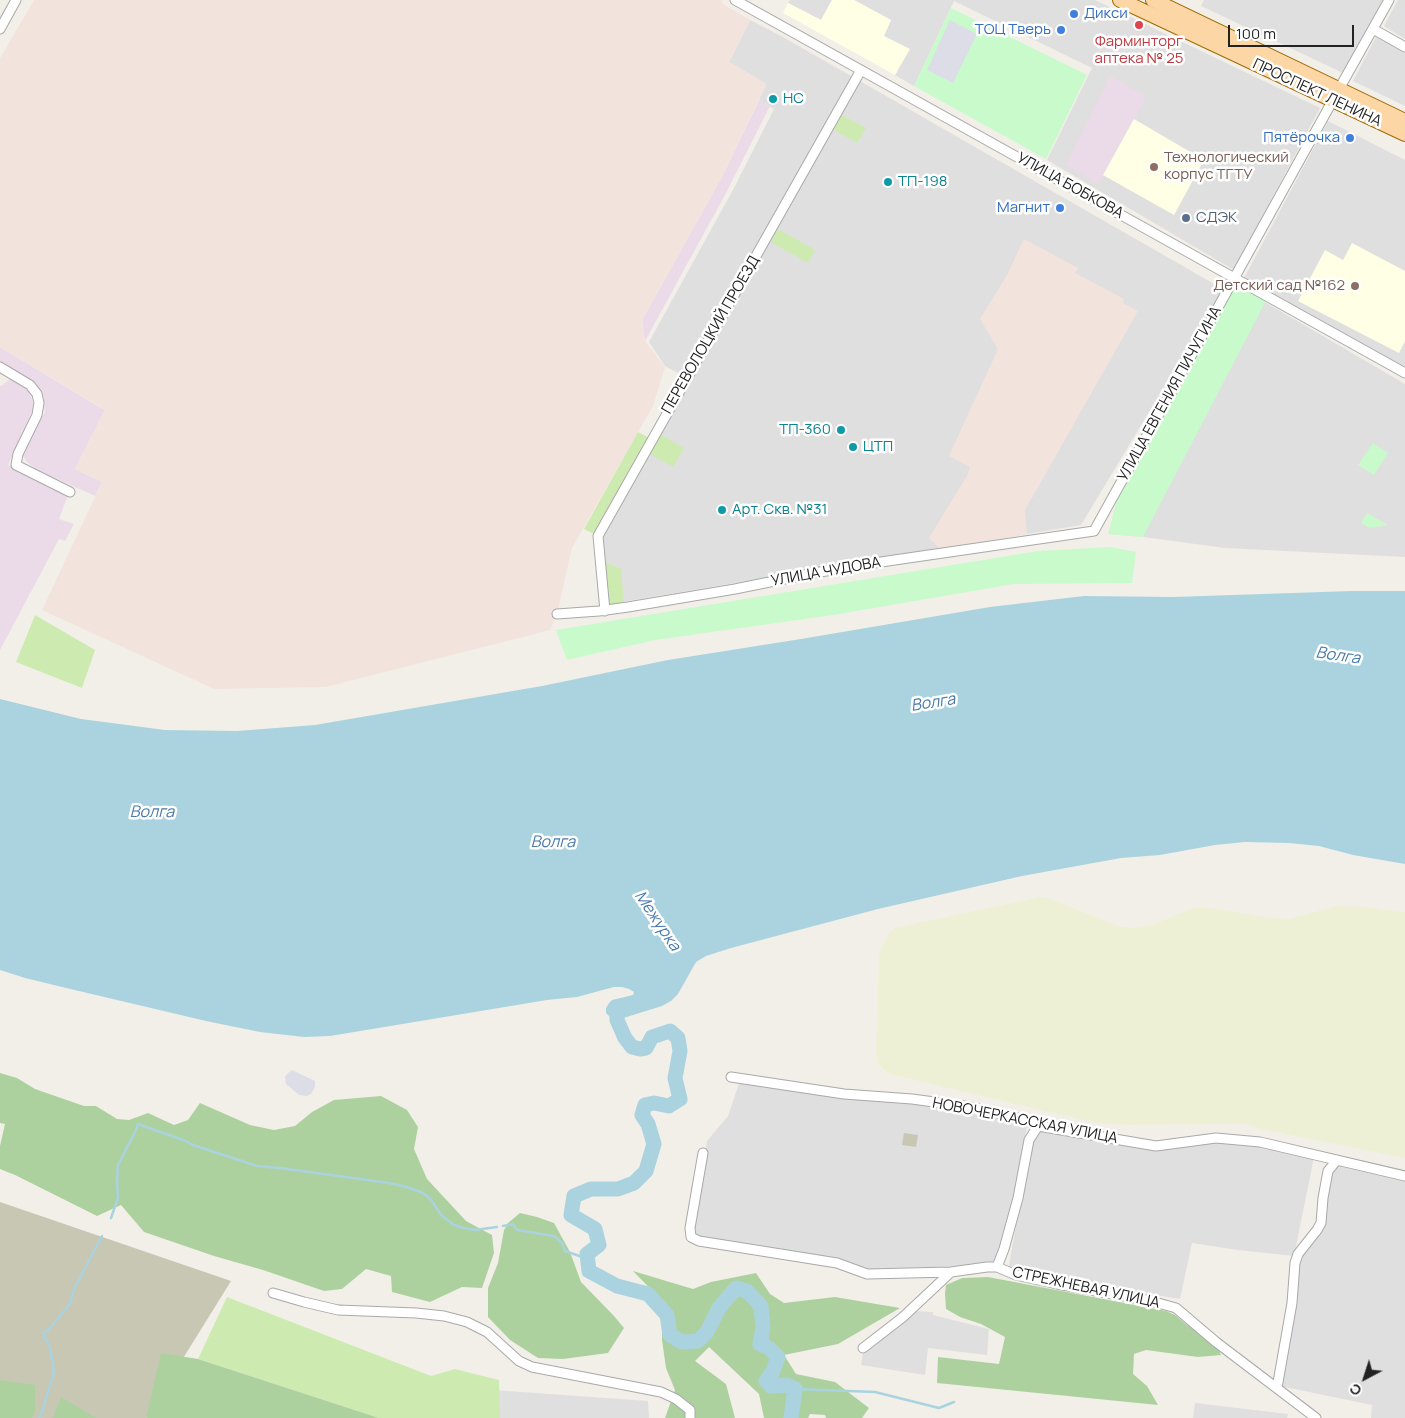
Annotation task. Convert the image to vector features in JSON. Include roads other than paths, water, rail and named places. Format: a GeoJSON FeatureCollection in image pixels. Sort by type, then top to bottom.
{"type":"FeatureCollection","features":[{"type":"Feature","properties":{"kind":"main road","name":"ПРОСПЕКТ ЛЕНИНА"},"geometry":{"type":"LineString","coordinates":[[1120,0],[1333,95],[1405,121]]}},
{"type":"Feature","properties":{"kind":"main road","name":"ПРОСПЕКТ ЛЕНИНА"},"geometry":{"type":"LineString","coordinates":[[1153,0],[1405,134]]}},
{"type":"Feature","properties":{"kind":"street"},"geometry":{"type":"LineString","coordinates":[[0,29],[16,0]]}},
{"type":"Feature","properties":{"kind":"street","name":"УЛИЦА БОБКОВА"},"geometry":{"type":"LineString","coordinates":[[735,0],[1405,373]]}},
{"type":"Feature","properties":{"kind":"street","name":"УЛИЦА ЕВГЕНИЯ ПИЧУГИНА"},"geometry":{"type":"LineString","coordinates":[[1094,531],[1333,95],[1389,0]]}},
{"type":"Feature","properties":{"kind":"street"},"geometry":{"type":"LineString","coordinates":[[1373,29],[1405,47]]}},
{"type":"Feature","properties":{"kind":"street","name":"ПЕРЕВОЛОЦКИЙ ПРОЕЗД"},"geometry":{"type":"LineString","coordinates":[[605,611],[598,536],[861,70]]}},
{"type":"Feature","properties":{"kind":"street"},"geometry":{"type":"LineString","coordinates":[[0,367],[30,386],[37,394],[39,403],[38,415],[18,454],[16,465],[70,492]]}},
{"type":"Feature","properties":{"kind":"street","name":"УЛИЦА ЧУДОВА"},"geometry":{"type":"LineString","coordinates":[[557,614],[605,611],[865,565],[1094,531]]}},
{"type":"Feature","properties":{"kind":"street","name":"НОВОЧЕРКАССКАЯ УЛИЦА"},"geometry":{"type":"LineString","coordinates":[[731,1077],[844,1094],[912,1099],[971,1107],[1024,1119],[1038,1126],[1156,1146],[1216,1138],[1260,1142],[1405,1176]]}},
{"type":"Feature","properties":{"kind":"street"},"geometry":{"type":"LineString","coordinates":[[703,1153],[690,1228],[691,1237],[699,1241],[837,1263],[867,1274],[951,1272],[998,1267],[1018,1198],[1029,1140],[1038,1126]]}},
{"type":"Feature","properties":{"kind":"street"},"geometry":{"type":"LineString","coordinates":[[1277,1388],[1292,1302],[1295,1263],[1298,1254],[1318,1230],[1321,1223],[1328,1171],[1337,1160]]}},
{"type":"Feature","properties":{"kind":"street","name":"СТРЕЖНЕВАЯ УЛИЦА"},"geometry":{"type":"LineString","coordinates":[[998,1267],[1016,1275],[1150,1301],[1176,1308],[1216,1342],[1316,1418]]}},
{"type":"Feature","properties":{"kind":"street"},"geometry":{"type":"LineString","coordinates":[[863,1348],[903,1317],[951,1272]]}},
{"type":"Feature","properties":{"kind":"street"},"geometry":{"type":"LineString","coordinates":[[273,1293],[338,1310],[416,1313],[444,1316],[467,1322],[487,1332],[519,1361],[532,1367],[662,1392],[676,1400],[690,1414]]}},
{"type":"Feature","properties":{"kind":"water","name":"Волга"},"geometry":{"type":"Polygon","coordinates":[[[1405,591],[1405,864],[1353,855],[1319,846],[1245,842],[1215,845],[1160,855],[1121,858],[1022,876],[878,909],[706,956],[696,962],[678,994],[671,1001],[662,1006],[617,1020],[606,1013],[606,1008],[612,1000],[633,995],[634,992],[622,987],[614,987],[577,997],[547,1000],[330,1036],[304,1037],[260,1032],[206,1021],[25,978],[0,970],[0,699],[81,719],[165,730],[237,731],[315,725],[542,686],[668,660],[990,607],[1084,596],[1173,597],[1405,591]]]}},
{"type":"Feature","properties":{"kind":"waterway","name":"Межурка"},"geometry":{"type":"LineString","coordinates":[[628,1006],[617,1015],[617,1020],[625,1038],[632,1047],[646,1048],[652,1037],[670,1031],[678,1038],[680,1051],[675,1078],[680,1099],[669,1106],[654,1103],[645,1105],[642,1115],[648,1124],[654,1144],[646,1171],[634,1183],[618,1189],[591,1189],[574,1196],[571,1215],[595,1229],[599,1245],[587,1254],[589,1271],[617,1286],[648,1294],[667,1315],[670,1335],[682,1342],[698,1341],[707,1332],[719,1308],[736,1288],[747,1291],[761,1306],[763,1328],[760,1344],[769,1348],[778,1357],[773,1371],[766,1381],[771,1386],[787,1385],[795,1389],[791,1418]]}},
{"type":"Feature","properties":{"kind":"waterway"},"geometry":{"type":"LineString","coordinates":[[111,1218],[118,1198],[118,1165],[138,1124],[257,1166],[403,1186],[427,1196],[442,1216],[454,1225],[475,1230],[497,1227]]}},
{"type":"Feature","properties":{"kind":"waterway"},"geometry":{"type":"LineString","coordinates":[[503,1226],[513,1224],[517,1230],[554,1236],[562,1243],[565,1251],[588,1259]]}},
{"type":"Feature","properties":{"kind":"waterway"},"geometry":{"type":"LineString","coordinates":[[39,1418],[54,1372],[50,1348],[43,1333],[48,1330],[70,1304],[74,1289],[102,1236]]}},
{"type":"Feature","properties":{"kind":"waterway"},"geometry":{"type":"LineString","coordinates":[[795,1389],[875,1392],[939,1408],[954,1402]]}},
{"type":"Feature","properties":{"kind":"place","name":"Дикси"},"geometry":{"type":"Point","coordinates":[1074,14]}},
{"type":"Feature","properties":{"kind":"place","name":"Фарминторг аптека № 25"},"geometry":{"type":"Point","coordinates":[1139,25]}},
{"type":"Feature","properties":{"kind":"place","name":"ТОЦ Тверь"},"geometry":{"type":"Point","coordinates":[1061,30]}},
{"type":"Feature","properties":{"kind":"place","name":"НС"},"geometry":{"type":"Point","coordinates":[773,99]}},
{"type":"Feature","properties":{"kind":"place","name":"Пятёрочка"},"geometry":{"type":"Point","coordinates":[1350,138]}},
{"type":"Feature","properties":{"kind":"place","name":"Технологический корпус ТГТУ"},"geometry":{"type":"Point","coordinates":[1154,167]}},
{"type":"Feature","properties":{"kind":"place","name":"ТП-198"},"geometry":{"type":"Point","coordinates":[888,182]}},
{"type":"Feature","properties":{"kind":"place","name":"Магнит"},"geometry":{"type":"Point","coordinates":[1060,208]}},
{"type":"Feature","properties":{"kind":"place","name":"СДЭК"},"geometry":{"type":"Point","coordinates":[1186,218]}},
{"type":"Feature","properties":{"kind":"place","name":"Детский сад №162"},"geometry":{"type":"Point","coordinates":[1355,286]}},
{"type":"Feature","properties":{"kind":"place","name":"ТП-360"},"geometry":{"type":"Point","coordinates":[841,430]}},
{"type":"Feature","properties":{"kind":"place","name":"ЦТП"},"geometry":{"type":"Point","coordinates":[853,447]}},
{"type":"Feature","properties":{"kind":"place","name":"Арт. Скв. №31"},"geometry":{"type":"Point","coordinates":[722,510]}}]}
